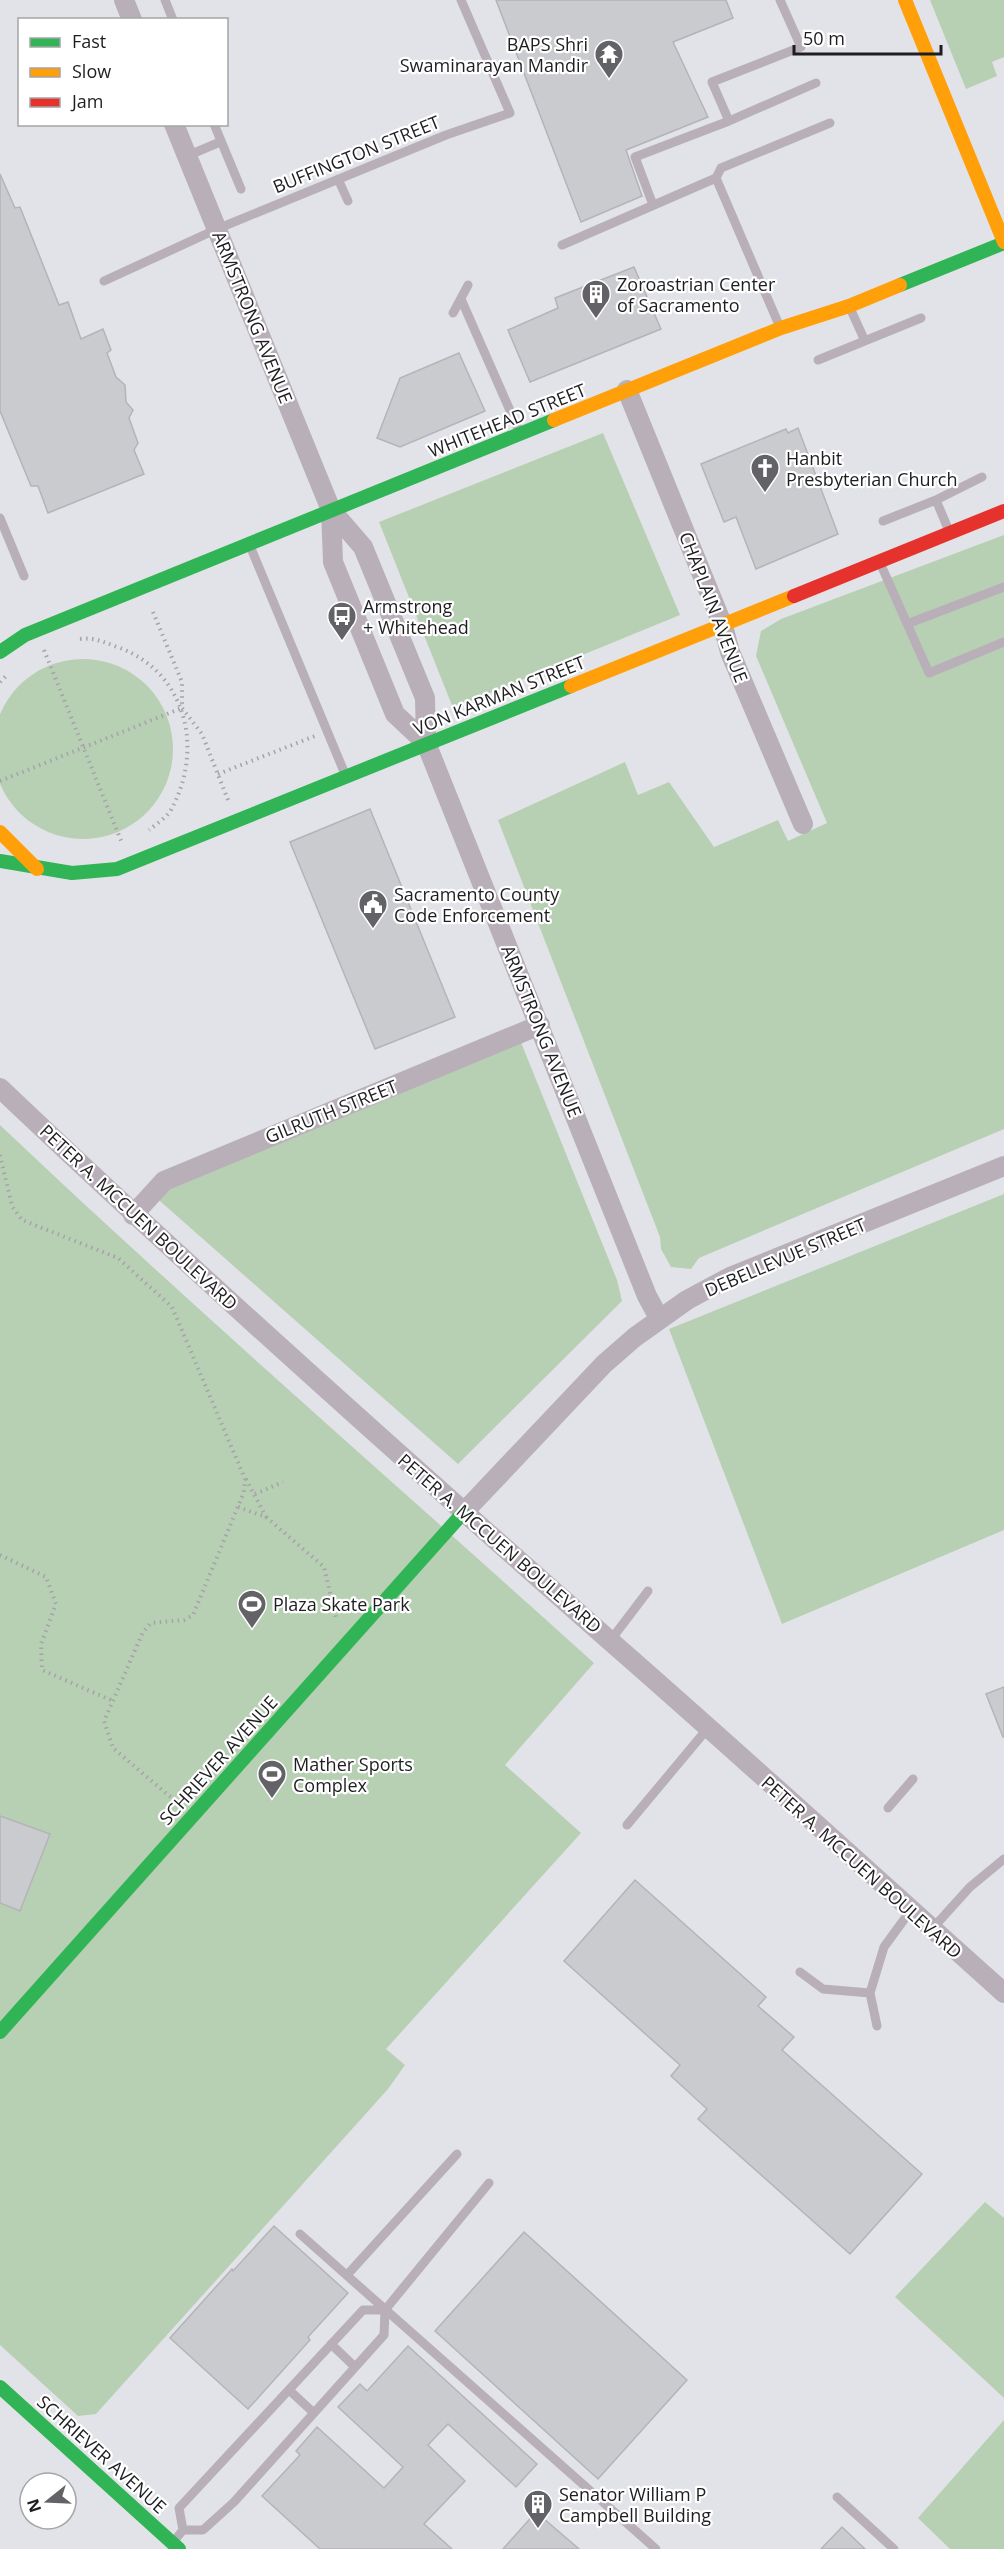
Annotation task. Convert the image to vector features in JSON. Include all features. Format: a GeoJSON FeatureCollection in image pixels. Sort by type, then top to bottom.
{"type":"FeatureCollection","features":[{"type":"Feature","properties":{"kind":"street"},"geometry":{"type":"LineString","coordinates":[[124,0],[131,18]]}},
{"type":"Feature","properties":{"kind":"street"},"geometry":{"type":"LineString","coordinates":[[905,0],[1004,243]]}},
{"type":"Feature","properties":{"kind":"street","name":"ARMSTRONG AVENUE"},"geometry":{"type":"LineString","coordinates":[[175,126],[331,510],[363,546],[425,698],[426,743],[647,1296],[659,1318]]}},
{"type":"Feature","properties":{"kind":"street","name":"WHITEHEAD STREET"},"geometry":{"type":"LineString","coordinates":[[0,652],[25,634],[781,328],[849,306],[1004,243]]}},
{"type":"Feature","properties":{"kind":"street","name":"CHAPLAIN AVENUE"},"geometry":{"type":"LineString","coordinates":[[627,390],[723,626],[730,652],[803,824]]}},
{"type":"Feature","properties":{"kind":"street","name":"ARMSTRONG AVENUE"},"geometry":{"type":"LineString","coordinates":[[331,510],[333,562],[395,714],[426,743]]}},
{"type":"Feature","properties":{"kind":"street","name":"VON KARMAN STREET"},"geometry":{"type":"LineString","coordinates":[[0,861],[38,870],[81,874],[117,869],[426,743],[880,563],[1004,511]]}},
{"type":"Feature","properties":{"kind":"street"},"geometry":{"type":"LineString","coordinates":[[0,832],[38,870]]}},
{"type":"Feature","properties":{"kind":"street","name":"GILRUTH STREET"},"geometry":{"type":"LineString","coordinates":[[133,1215],[164,1181],[540,1025]]}},
{"type":"Feature","properties":{"kind":"street","name":"PETER A. MCCUEN BOULEVARD"},"geometry":{"type":"LineString","coordinates":[[0,1088],[133,1215],[463,1513],[610,1641],[1004,1993]]}},
{"type":"Feature","properties":{"kind":"street","name":"DEBELLEVUE STREET"},"geometry":{"type":"LineString","coordinates":[[463,1513],[604,1364],[659,1318],[730,1276],[1004,1166]]}},
{"type":"Feature","properties":{"kind":"street","name":"SCHRIEVER AVENUE"},"geometry":{"type":"LineString","coordinates":[[0,2032],[463,1513]]}},
{"type":"Feature","properties":{"kind":"street","name":"SCHRIEVER AVENUE"},"geometry":{"type":"LineString","coordinates":[[0,2386],[173,2547]]}},
{"type":"Feature","properties":{"kind":"lane"},"geometry":{"type":"LineString","coordinates":[[165,0],[172,18]]}},
{"type":"Feature","properties":{"kind":"lane","name":"BUFFINGTON STREET"},"geometry":{"type":"LineString","coordinates":[[104,281],[217,229],[446,135],[510,112],[461,0]]}},
{"type":"Feature","properties":{"kind":"lane"},"geometry":{"type":"LineString","coordinates":[[729,121],[712,82],[801,47],[780,0]]}},
{"type":"Feature","properties":{"kind":"lane"},"geometry":{"type":"LineString","coordinates":[[653,205],[635,157],[729,121],[816,83]]}},
{"type":"Feature","properties":{"kind":"lane"},"geometry":{"type":"LineString","coordinates":[[562,246],[716,178],[721,168],[830,123]]}},
{"type":"Feature","properties":{"kind":"lane"},"geometry":{"type":"LineString","coordinates":[[215,126],[241,189]]}},
{"type":"Feature","properties":{"kind":"lane"},"geometry":{"type":"LineString","coordinates":[[187,156],[220,142]]}},
{"type":"Feature","properties":{"kind":"lane"},"geometry":{"type":"LineString","coordinates":[[716,178],[781,328]]}},
{"type":"Feature","properties":{"kind":"lane"},"geometry":{"type":"LineString","coordinates":[[338,179],[348,201]]}},
{"type":"Feature","properties":{"kind":"lane"},"geometry":{"type":"LineString","coordinates":[[453,313],[468,285]]}},
{"type":"Feature","properties":{"kind":"lane"},"geometry":{"type":"LineString","coordinates":[[461,299],[520,434]]}},
{"type":"Feature","properties":{"kind":"lane"},"geometry":{"type":"LineString","coordinates":[[849,306],[865,341]]}},
{"type":"Feature","properties":{"kind":"lane"},"geometry":{"type":"LineString","coordinates":[[818,360],[921,318]]}},
{"type":"Feature","properties":{"kind":"lane"},"geometry":{"type":"LineString","coordinates":[[883,520],[936,500],[982,477]]}},
{"type":"Feature","properties":{"kind":"lane"},"geometry":{"type":"LineString","coordinates":[[936,500],[950,533]]}},
{"type":"Feature","properties":{"kind":"lane"},"geometry":{"type":"LineString","coordinates":[[0,518],[24,576]]}},
{"type":"Feature","properties":{"kind":"lane"},"geometry":{"type":"LineString","coordinates":[[249,544],[346,776]]}},
{"type":"Feature","properties":{"kind":"lane"},"geometry":{"type":"LineString","coordinates":[[880,563],[929,673],[1004,642]]}},
{"type":"Feature","properties":{"kind":"lane"},"geometry":{"type":"LineString","coordinates":[[907,624],[1004,587]]}},
{"type":"Feature","properties":{"kind":"lane"},"geometry":{"type":"LineString","coordinates":[[610,1641],[648,1592]]}},
{"type":"Feature","properties":{"kind":"lane"},"geometry":{"type":"LineString","coordinates":[[627,1825],[708,1728]]}},
{"type":"Feature","properties":{"kind":"lane"},"geometry":{"type":"LineString","coordinates":[[888,1808],[913,1779]]}},
{"type":"Feature","properties":{"kind":"lane"},"geometry":{"type":"LineString","coordinates":[[932,1929],[970,1887],[1004,1859]]}},
{"type":"Feature","properties":{"kind":"lane"},"geometry":{"type":"LineString","coordinates":[[877,2026],[870,1993],[884,1947],[911,1910]]}},
{"type":"Feature","properties":{"kind":"lane"},"geometry":{"type":"LineString","coordinates":[[800,1972],[823,1989],[870,1993]]}},
{"type":"Feature","properties":{"kind":"lane"},"geometry":{"type":"LineString","coordinates":[[347,2275],[457,2154]]}},
{"type":"Feature","properties":{"kind":"lane"},"geometry":{"type":"LineString","coordinates":[[183,2530],[203,2530],[234,2502],[384,2335],[385,2310],[489,2183]]}},
{"type":"Feature","properties":{"kind":"lane"},"geometry":{"type":"LineString","coordinates":[[300,2234],[656,2549]]}},
{"type":"Feature","properties":{"kind":"lane"},"geometry":{"type":"LineString","coordinates":[[173,2547],[183,2530],[179,2508],[363,2310],[385,2310]]}},
{"type":"Feature","properties":{"kind":"lane"},"geometry":{"type":"LineString","coordinates":[[331,2344],[355,2367]]}},
{"type":"Feature","properties":{"kind":"lane"},"geometry":{"type":"LineString","coordinates":[[289,2390],[314,2413]]}},
{"type":"Feature","properties":{"kind":"lane"},"geometry":{"type":"LineString","coordinates":[[837,2498],[894,2549]]}},
{"type":"Feature","properties":{"kind":"path"},"geometry":{"type":"LineString","coordinates":[[140,835],[172,810],[181,785],[187,755],[188,735],[182,708],[182,682],[153,612]]}},
{"type":"Feature","properties":{"kind":"path"},"geometry":{"type":"LineString","coordinates":[[69,640],[91,638],[133,653],[164,677],[182,708],[202,734],[230,804]]}},
{"type":"Feature","properties":{"kind":"path"},"geometry":{"type":"LineString","coordinates":[[37,652],[51,645]]}},
{"type":"Feature","properties":{"kind":"path"},"geometry":{"type":"LineString","coordinates":[[44,648],[123,844]]}},
{"type":"Feature","properties":{"kind":"path"},"geometry":{"type":"LineString","coordinates":[[0,682],[15,667]]}},
{"type":"Feature","properties":{"kind":"path"},"geometry":{"type":"LineString","coordinates":[[0,781],[182,708]]}},
{"type":"Feature","properties":{"kind":"path"},"geometry":{"type":"LineString","coordinates":[[218,774],[327,731]]}},
{"type":"Feature","properties":{"kind":"path"},"geometry":{"type":"LineString","coordinates":[[114,845],[123,844],[131,839]]}},
{"type":"Feature","properties":{"kind":"path"},"geometry":{"type":"LineString","coordinates":[[0,1155],[12,1206],[22,1220],[118,1258],[171,1307],[245,1479],[266,1517]]}},
{"type":"Feature","properties":{"kind":"path"},"geometry":{"type":"LineString","coordinates":[[174,1800],[113,1748],[104,1721],[143,1632],[151,1623],[184,1620],[193,1615],[244,1492],[245,1479]]}},
{"type":"Feature","properties":{"kind":"path"},"geometry":{"type":"LineString","coordinates":[[255,1494],[283,1482]]}},
{"type":"Feature","properties":{"kind":"path"},"geometry":{"type":"LineString","coordinates":[[238,1507],[266,1517],[324,1567],[336,1618]]}},
{"type":"Feature","properties":{"kind":"path"},"geometry":{"type":"LineString","coordinates":[[0,1555],[46,1577],[56,1604],[41,1644],[42,1670],[113,1701]]}},
{"type":"Feature","properties":{"kind":"green space"},"geometry":{"type":"Polygon","coordinates":[[[930,0],[1004,0],[1004,57],[992,62],[997,76],[966,89],[930,0]]]}},
{"type":"Feature","properties":{"kind":"green space"},"geometry":{"type":"Polygon","coordinates":[[[603,433],[680,615],[453,708],[379,522],[603,433]]]}},
{"type":"Feature","properties":{"kind":"green space"},"geometry":{"type":"Polygon","coordinates":[[[1004,535],[1004,1129],[699,1258],[691,1269],[671,1267],[661,1249],[660,1237],[498,820],[625,762],[638,795],[669,782],[714,847],[778,820],[788,841],[827,823],[756,656],[761,631],[781,619],[1004,535]]]}},
{"type":"Feature","properties":{"kind":"green space"},"geometry":{"type":"Polygon","coordinates":[[[65,660],[101,660],[133,674],[147,685],[158,699],[172,731],[172,767],[158,799],[147,813],[133,824],[101,838],[65,838],[33,824],[19,813],[8,799],[-1,781],[-1,717],[8,699],[19,685],[33,674],[65,660]]]}},
{"type":"Feature","properties":{"kind":"green space"},"geometry":{"type":"Polygon","coordinates":[[[518,1035],[617,1280],[622,1301],[458,1464],[152,1194],[518,1035]]]}},
{"type":"Feature","properties":{"kind":"green space","name":"Mather Sports Complex"},"geometry":{"type":"Polygon","coordinates":[[[0,1125],[221,1329],[594,1663],[505,1765],[581,1833],[386,2049],[405,2065],[388,2089],[96,2414],[78,2416],[0,2345],[0,1125]]]}},
{"type":"Feature","properties":{"kind":"green space"},"geometry":{"type":"Polygon","coordinates":[[[1004,1194],[1004,1530],[782,1624],[669,1329],[1004,1194]]]}},
{"type":"Feature","properties":{"kind":"green space"},"geometry":{"type":"Polygon","coordinates":[[[985,2202],[1004,2218],[1004,2398],[895,2297],[985,2202]]]}},
{"type":"Feature","properties":{"kind":"green space"},"geometry":{"type":"Polygon","coordinates":[[[1004,2420],[1004,2549],[950,2549],[918,2518],[1004,2420]]]}},
{"type":"Feature","properties":{"kind":"building","name":"BAPS Shri Swaminarayan Mandir"},"geometry":{"type":"Polygon","coordinates":[[[496,0],[726,0],[733,18],[673,42],[708,117],[626,150],[642,196],[581,222],[496,0]]]}},
{"type":"Feature","properties":{"kind":"building"},"geometry":{"type":"Polygon","coordinates":[[[0,174],[15,208],[20,207],[59,305],[68,302],[81,339],[103,329],[111,350],[107,353],[116,377],[125,385],[126,402],[133,410],[129,418],[138,443],[134,450],[144,474],[48,513],[38,486],[31,486],[0,411],[0,174]]]}},
{"type":"Feature","properties":{"kind":"building","name":"Zoroastrian Center of Sacramento"},"geometry":{"type":"Polygon","coordinates":[[[634,267],[661,329],[530,382],[508,330],[558,308],[555,298],[634,267]]]}},
{"type":"Feature","properties":{"kind":"building"},"geometry":{"type":"Polygon","coordinates":[[[459,353],[485,411],[400,447],[377,438],[400,378],[459,353]]]}},
{"type":"Feature","properties":{"kind":"building","name":"Hanbit Presbyterian Church"},"geometry":{"type":"Polygon","coordinates":[[[798,428],[838,534],[756,569],[736,517],[724,522],[701,464],[786,429],[788,433],[798,428]]]}},
{"type":"Feature","properties":{"kind":"building","name":"Sacramento County Code Enforcement"},"geometry":{"type":"Polygon","coordinates":[[[370,809],[455,1017],[375,1049],[290,842],[370,809]]]}},
{"type":"Feature","properties":{"kind":"building"},"geometry":{"type":"Polygon","coordinates":[[[1004,1687],[1004,1737],[1003,1737],[986,1694],[1004,1687]]]}},
{"type":"Feature","properties":{"kind":"building"},"geometry":{"type":"Polygon","coordinates":[[[0,1816],[50,1834],[20,1911],[0,1903],[0,1816]]]}},
{"type":"Feature","properties":{"kind":"building"},"geometry":{"type":"Polygon","coordinates":[[[635,1880],[766,1997],[758,2006],[794,2037],[782,2050],[922,2174],[850,2254],[698,2119],[707,2109],[671,2076],[680,2065],[564,1961],[635,1880]]]}},
{"type":"Feature","properties":{"kind":"building"},"geometry":{"type":"Polygon","coordinates":[[[274,2226],[348,2293],[308,2337],[310,2340],[248,2409],[170,2338],[274,2226]]]}},
{"type":"Feature","properties":{"kind":"building"},"geometry":{"type":"Polygon","coordinates":[[[524,2232],[687,2380],[598,2479],[435,2331],[524,2232]]]}},
{"type":"Feature","properties":{"kind":"building"},"geometry":{"type":"Polygon","coordinates":[[[408,2346],[537,2464],[516,2487],[448,2424],[428,2445],[465,2481],[424,2524],[452,2549],[320,2549],[262,2496],[300,2455],[296,2451],[317,2427],[384,2488],[403,2467],[338,2407],[360,2384],[367,2391],[408,2346]]]}},
{"type":"Feature","properties":{"kind":"building","name":"Senator William P Campbell Building"},"geometry":{"type":"Polygon","coordinates":[[[536,2512],[579,2549],[503,2549],[536,2512]]]}},
{"type":"Feature","properties":{"kind":"building"},"geometry":{"type":"Polygon","coordinates":[[[842,2527],[865,2549],[821,2549],[842,2527]]]}},
{"type":"Feature","properties":{"kind":"traffic: fast"},"geometry":{"type":"LineString","coordinates":[[900,285],[1004,243]]}},
{"type":"Feature","properties":{"kind":"traffic: fast"},"geometry":{"type":"LineString","coordinates":[[0,652],[25,635],[554,420]]}},
{"type":"Feature","properties":{"kind":"traffic: fast"},"geometry":{"type":"LineString","coordinates":[[0,861],[72,873],[117,869],[571,686]]}},
{"type":"Feature","properties":{"kind":"traffic: fast"},"geometry":{"type":"LineString","coordinates":[[0,2032],[463,1513]]}},
{"type":"Feature","properties":{"kind":"traffic: fast"},"geometry":{"type":"LineString","coordinates":[[0,2387],[179,2549]]}},
{"type":"Feature","properties":{"kind":"traffic: slow"},"geometry":{"type":"LineString","coordinates":[[905,0],[1004,242]]}},
{"type":"Feature","properties":{"kind":"traffic: slow"},"geometry":{"type":"LineString","coordinates":[[554,420],[781,328],[849,306],[900,285]]}},
{"type":"Feature","properties":{"kind":"traffic: slow"},"geometry":{"type":"LineString","coordinates":[[571,686],[794,596]]}},
{"type":"Feature","properties":{"kind":"traffic: slow"},"geometry":{"type":"LineString","coordinates":[[0,832],[37,869]]}},
{"type":"Feature","properties":{"kind":"traffic: jam"},"geometry":{"type":"LineString","coordinates":[[794,596],[1004,511]]}},
{"type":"Feature","properties":{"kind":"place","name":"BAPS Shri Swaminarayan Mandir"},"geometry":{"type":"Point","coordinates":[609,80]}},
{"type":"Feature","properties":{"kind":"place","name":"Zoroastrian Center of Sacramento"},"geometry":{"type":"Point","coordinates":[596,320]}},
{"type":"Feature","properties":{"kind":"place","name":"Hanbit Presbyterian Church"},"geometry":{"type":"Point","coordinates":[765,494]}},
{"type":"Feature","properties":{"kind":"place","name":"Armstrong + Whitehead"},"geometry":{"type":"Point","coordinates":[342,642]}},
{"type":"Feature","properties":{"kind":"place","name":"Sacramento County Code Enforcement"},"geometry":{"type":"Point","coordinates":[373,930]}},
{"type":"Feature","properties":{"kind":"place","name":"Plaza Skate Park"},"geometry":{"type":"Point","coordinates":[252,1630]}},
{"type":"Feature","properties":{"kind":"place","name":"Mather Sports Complex"},"geometry":{"type":"Point","coordinates":[272,1800]}},
{"type":"Feature","properties":{"kind":"place","name":"Senator William P Campbell Building"},"geometry":{"type":"Point","coordinates":[538,2530]}}]}
